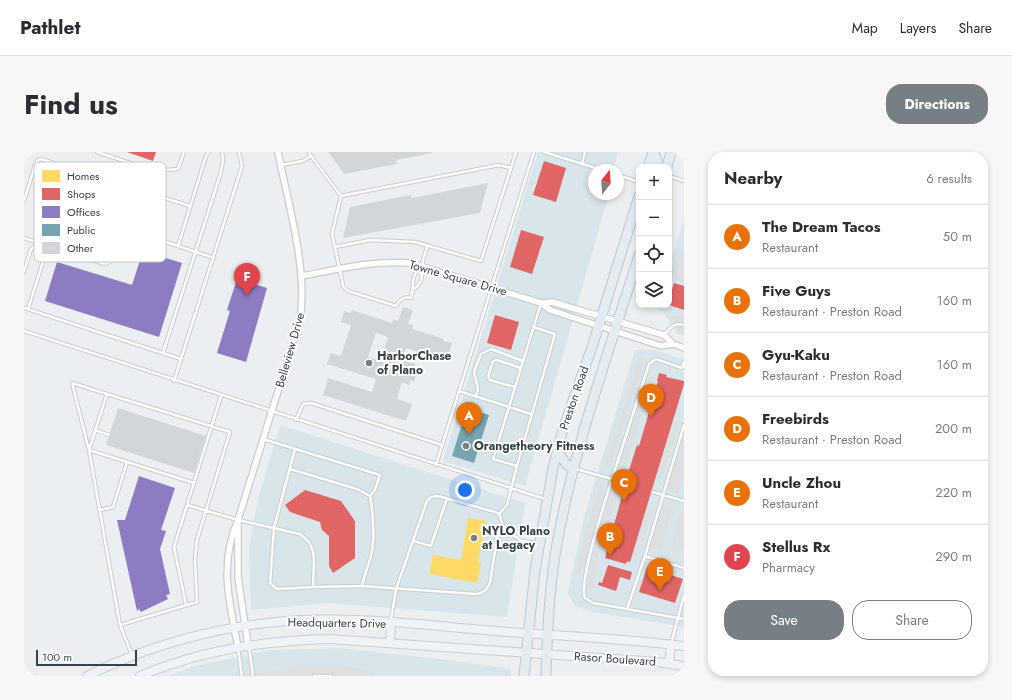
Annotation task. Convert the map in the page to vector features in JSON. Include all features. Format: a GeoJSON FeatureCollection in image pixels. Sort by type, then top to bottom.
{"type":"FeatureCollection","features":[{"type":"Feature","properties":{"kind":"main road"},"geometry":{"type":"LineString","coordinates":[[649,164],[653,152]]}},
{"type":"Feature","properties":{"kind":"main road"},"geometry":{"type":"LineString","coordinates":[[653,152],[658,164]]}},
{"type":"Feature","properties":{"kind":"main road"},"geometry":{"type":"LineString","coordinates":[[668,164],[671,152]]}},
{"type":"Feature","properties":{"kind":"main road","name":"Preston Road"},"geometry":{"type":"LineString","coordinates":[[524,676],[539,544],[546,499],[557,451],[599,326],[638,200]]}},
{"type":"Feature","properties":{"kind":"main road","name":"Preston Road"},"geometry":{"type":"LineString","coordinates":[[546,676],[555,556],[574,468],[636,264]]}},
{"type":"Feature","properties":{"kind":"main road"},"geometry":{"type":"LineString","coordinates":[[557,451],[567,465],[574,468]]}},
{"type":"Feature","properties":{"kind":"main road","name":"Headquarters Drive"},"geometry":{"type":"LineString","coordinates":[[87,676],[132,656],[172,643],[234,629],[301,620],[391,623],[548,634]]}},
{"type":"Feature","properties":{"kind":"main road"},"geometry":{"type":"LineString","coordinates":[[390,642],[391,623]]}},
{"type":"Feature","properties":{"kind":"main road","name":"Rasor Boulevard"},"geometry":{"type":"LineString","coordinates":[[548,634],[684,646]]}},
{"type":"Feature","properties":{"kind":"main road","name":"Headquarters Drive"},"geometry":{"type":"LineString","coordinates":[[140,676],[171,663],[238,647],[280,641],[329,639],[547,654]]}},
{"type":"Feature","properties":{"kind":"main road"},"geometry":{"type":"LineString","coordinates":[[669,664],[671,644]]}},
{"type":"Feature","properties":{"kind":"main road","name":"Rasor Boulevard"},"geometry":{"type":"LineString","coordinates":[[547,654],[684,666]]}},
{"type":"Feature","properties":{"kind":"street","name":"Belleview Drive"},"geometry":{"type":"LineString","coordinates":[[238,647],[227,576],[231,537],[238,520],[300,320],[303,301],[302,276],[278,152]]}},
{"type":"Feature","properties":{"kind":"street","name":"Towne Square Drive"},"geometry":{"type":"LineString","coordinates":[[302,276],[388,261],[422,266],[541,303],[550,310],[615,332],[661,346],[673,344]]}},
{"type":"Feature","properties":{"kind":"street","name":"Towne Square Drive"},"geometry":{"type":"LineString","coordinates":[[541,303],[552,302],[664,335],[673,344],[684,348]]}},
{"type":"Feature","properties":{"kind":"street","name":"Belleview Drive"},"geometry":{"type":"LineString","coordinates":[[238,520],[238,577],[248,645]]}},
{"type":"Feature","properties":{"kind":"lane"},"geometry":{"type":"LineString","coordinates":[[98,152],[129,162]]}},
{"type":"Feature","properties":{"kind":"lane"},"geometry":{"type":"LineString","coordinates":[[166,171],[178,169],[184,152]]}},
{"type":"Feature","properties":{"kind":"lane"},"geometry":{"type":"LineString","coordinates":[[178,246],[206,156],[209,152]]}},
{"type":"Feature","properties":{"kind":"lane"},"geometry":{"type":"LineString","coordinates":[[163,353],[222,172],[222,152]]}},
{"type":"Feature","properties":{"kind":"lane"},"geometry":{"type":"LineString","coordinates":[[174,381],[242,166],[239,152]]}},
{"type":"Feature","properties":{"kind":"lane"},"geometry":{"type":"LineString","coordinates":[[309,152],[340,196],[332,234],[339,269],[344,286],[348,291],[396,306],[400,300],[407,297],[411,298],[414,289],[412,282],[415,273],[422,266]]}},
{"type":"Feature","properties":{"kind":"lane"},"geometry":{"type":"LineString","coordinates":[[335,247],[370,240],[388,239],[428,245],[481,261],[516,152]]}},
{"type":"Feature","properties":{"kind":"lane"},"geometry":{"type":"LineString","coordinates":[[436,465],[534,152]]}},
{"type":"Feature","properties":{"kind":"lane"},"geometry":{"type":"LineString","coordinates":[[544,152],[588,166]]}},
{"type":"Feature","properties":{"kind":"lane"},"geometry":{"type":"LineString","coordinates":[[582,164],[585,152]]}},
{"type":"Feature","properties":{"kind":"lane"},"geometry":{"type":"LineString","coordinates":[[280,166],[303,161],[311,156]]}},
{"type":"Feature","properties":{"kind":"lane"},"geometry":{"type":"LineString","coordinates":[[37,162],[41,159],[51,162]]}},
{"type":"Feature","properties":{"kind":"lane"},"geometry":{"type":"LineString","coordinates":[[340,196],[499,165],[511,168]]}},
{"type":"Feature","properties":{"kind":"lane"},"geometry":{"type":"LineString","coordinates":[[24,201],[34,168]]}},
{"type":"Feature","properties":{"kind":"lane"},"geometry":{"type":"LineString","coordinates":[[624,177],[636,181]]}},
{"type":"Feature","properties":{"kind":"lane"},"geometry":{"type":"LineString","coordinates":[[672,177],[684,181]]}},
{"type":"Feature","properties":{"kind":"lane"},"geometry":{"type":"LineString","coordinates":[[166,198],[190,206]]}},
{"type":"Feature","properties":{"kind":"lane"},"geometry":{"type":"LineString","coordinates":[[24,238],[34,241]]}},
{"type":"Feature","properties":{"kind":"lane"},"geometry":{"type":"LineString","coordinates":[[166,242],[214,258]]}},
{"type":"Feature","properties":{"kind":"lane"},"geometry":{"type":"LineString","coordinates":[[414,289],[420,285],[423,275],[422,266],[428,245]]}},
{"type":"Feature","properties":{"kind":"lane"},"geometry":{"type":"LineString","coordinates":[[24,272],[31,249],[34,247]]}},
{"type":"Feature","properties":{"kind":"lane"},"geometry":{"type":"LineString","coordinates":[[28,309],[43,262]]}},
{"type":"Feature","properties":{"kind":"lane"},"geometry":{"type":"LineString","coordinates":[[99,262],[105,264],[110,262]]}},
{"type":"Feature","properties":{"kind":"lane"},"geometry":{"type":"LineString","coordinates":[[517,466],[493,459],[541,303]]}},
{"type":"Feature","properties":{"kind":"lane"},"geometry":{"type":"LineString","coordinates":[[24,308],[181,359]]}},
{"type":"Feature","properties":{"kind":"lane"},"geometry":{"type":"LineString","coordinates":[[664,335],[673,325],[679,323],[684,325]]}},
{"type":"Feature","properties":{"kind":"lane"},"geometry":{"type":"LineString","coordinates":[[499,514],[507,505],[531,414],[555,334],[533,327]]}},
{"type":"Feature","properties":{"kind":"lane"},"geometry":{"type":"LineString","coordinates":[[24,331],[174,381],[546,499]]}},
{"type":"Feature","properties":{"kind":"lane"},"geometry":{"type":"LineString","coordinates":[[476,397],[478,389],[474,372],[481,354],[491,349],[523,361]]}},
{"type":"Feature","properties":{"kind":"lane"},"geometry":{"type":"LineString","coordinates":[[515,388],[490,380],[488,376],[493,361],[496,360],[521,368]]}},
{"type":"Feature","properties":{"kind":"lane"},"geometry":{"type":"LineString","coordinates":[[684,362],[683,369],[656,360],[649,364],[594,537],[583,593],[588,602],[684,619]]}},
{"type":"Feature","properties":{"kind":"lane"},"geometry":{"type":"LineString","coordinates":[[120,625],[197,602],[195,560],[196,540],[230,432],[72,383],[100,510],[120,625],[132,656]]}},
{"type":"Feature","properties":{"kind":"lane"},"geometry":{"type":"LineString","coordinates":[[459,391],[531,414]]}},
{"type":"Feature","properties":{"kind":"lane"},"geometry":{"type":"LineString","coordinates":[[88,450],[107,394]]}},
{"type":"Feature","properties":{"kind":"lane"},"geometry":{"type":"LineString","coordinates":[[186,605],[174,547],[221,396]]}},
{"type":"Feature","properties":{"kind":"lane"},"geometry":{"type":"LineString","coordinates":[[296,420],[303,404],[311,403],[442,445]]}},
{"type":"Feature","properties":{"kind":"lane"},"geometry":{"type":"LineString","coordinates":[[627,609],[645,556],[684,425]]}},
{"type":"Feature","properties":{"kind":"lane"},"geometry":{"type":"LineString","coordinates":[[95,430],[109,434]]}},
{"type":"Feature","properties":{"kind":"lane"},"geometry":{"type":"LineString","coordinates":[[263,439],[380,475],[376,490],[370,496]]}},
{"type":"Feature","properties":{"kind":"lane"},"geometry":{"type":"LineString","coordinates":[[296,449],[274,528],[270,583],[277,589],[362,586],[482,593],[488,589],[490,583],[497,538],[502,526],[499,514]]}},
{"type":"Feature","properties":{"kind":"lane"},"geometry":{"type":"LineString","coordinates":[[88,450],[194,483]]}},
{"type":"Feature","properties":{"kind":"lane"},"geometry":{"type":"LineString","coordinates":[[100,510],[113,507],[127,462]]}},
{"type":"Feature","properties":{"kind":"lane"},"geometry":{"type":"LineString","coordinates":[[574,468],[620,481]]}},
{"type":"Feature","properties":{"kind":"lane"},"geometry":{"type":"LineString","coordinates":[[290,469],[357,490],[370,496]]}},
{"type":"Feature","properties":{"kind":"lane"},"geometry":{"type":"LineString","coordinates":[[653,492],[684,502]]}},
{"type":"Feature","properties":{"kind":"lane"},"geometry":{"type":"LineString","coordinates":[[362,586],[364,574],[371,555],[373,510],[370,496]]}},
{"type":"Feature","properties":{"kind":"lane"},"geometry":{"type":"LineString","coordinates":[[391,623],[396,589],[427,501],[431,497],[438,496],[499,514]]}},
{"type":"Feature","properties":{"kind":"lane"},"geometry":{"type":"LineString","coordinates":[[414,541],[431,546],[447,498]]}},
{"type":"Feature","properties":{"kind":"lane"},"geometry":{"type":"LineString","coordinates":[[187,504],[238,520],[300,534],[309,542],[314,560],[313,587]]}},
{"type":"Feature","properties":{"kind":"lane"},"geometry":{"type":"LineString","coordinates":[[502,526],[522,541],[539,544]]}},
{"type":"Feature","properties":{"kind":"lane"},"geometry":{"type":"LineString","coordinates":[[645,556],[684,568]]}},
{"type":"Feature","properties":{"kind":"lane"},"geometry":{"type":"LineString","coordinates":[[671,644],[677,617],[684,596]]}},
{"type":"Feature","properties":{"kind":"lane"},"geometry":{"type":"LineString","coordinates":[[248,645],[253,676]]}},
{"type":"Feature","properties":{"kind":"lane"},"geometry":{"type":"LineString","coordinates":[[238,647],[242,676]]}},
{"type":"Feature","properties":{"kind":"lane"},"geometry":{"type":"LineString","coordinates":[[314,676],[331,676]]}},
{"type":"Feature","properties":{"kind":"shaded area"},"geometry":{"type":"Polygon","coordinates":[[[538,152],[618,152],[615,164],[588,164],[588,200],[607,200],[525,486],[443,461],[538,152]]]}},
{"type":"Feature","properties":{"kind":"shaded area"},"geometry":{"type":"Polygon","coordinates":[[[684,219],[684,335],[677,333],[663,312],[656,308],[672,308],[672,257],[684,219]]]}},
{"type":"Feature","properties":{"kind":"shaded area"},"geometry":{"type":"Polygon","coordinates":[[[679,251],[684,252],[684,282],[674,279],[676,274],[672,273],[679,251]]]}},
{"type":"Feature","properties":{"kind":"shaded area"},"geometry":{"type":"Polygon","coordinates":[[[684,315],[684,335],[676,333],[678,328],[670,316],[684,315]]]}},
{"type":"Feature","properties":{"kind":"shaded area"},"geometry":{"type":"Polygon","coordinates":[[[635,350],[655,350],[684,359],[684,627],[593,612],[575,606],[568,593],[583,521],[635,350]]]}},
{"type":"Feature","properties":{"kind":"shaded area"},"geometry":{"type":"Polygon","coordinates":[[[639,357],[645,359],[611,468],[604,466],[639,357]]]}},
{"type":"Feature","properties":{"kind":"shaded area"},"geometry":{"type":"Polygon","coordinates":[[[649,375],[654,377],[623,474],[617,472],[649,375]]]}},
{"type":"Feature","properties":{"kind":"shaded area"},"geometry":{"type":"Polygon","coordinates":[[[674,420],[680,422],[662,480],[657,478],[674,420]]]}},
{"type":"Feature","properties":{"kind":"shaded area"},"geometry":{"type":"Polygon","coordinates":[[[280,425],[525,503],[507,617],[327,603],[251,610],[249,547],[258,499],[280,425]]]}},
{"type":"Feature","properties":{"kind":"shaded area"},"geometry":{"type":"Polygon","coordinates":[[[684,434],[684,474],[678,494],[667,490],[684,434]]]}},
{"type":"Feature","properties":{"kind":"shaded area"},"geometry":{"type":"Polygon","coordinates":[[[598,490],[604,492],[581,577],[575,576],[585,533],[598,490]]]}},
{"type":"Feature","properties":{"kind":"shaded area"},"geometry":{"type":"Polygon","coordinates":[[[610,494],[617,496],[599,554],[594,590],[587,589],[594,552],[610,494]]]}},
{"type":"Feature","properties":{"kind":"shaded area"},"geometry":{"type":"Polygon","coordinates":[[[663,504],[673,507],[661,551],[650,548],[663,504]]]}},
{"type":"Feature","properties":{"kind":"shaded area"},"geometry":{"type":"Polygon","coordinates":[[[648,507],[654,509],[638,558],[632,556],[648,507]]]}},
{"type":"Feature","properties":{"kind":"shaded area"},"geometry":{"type":"Polygon","coordinates":[[[680,512],[684,513],[684,544],[682,551],[671,548],[680,512]]]}},
{"type":"Feature","properties":{"kind":"shaded area"},"geometry":{"type":"Polygon","coordinates":[[[341,648],[432,658],[511,669],[511,676],[169,676],[191,667],[269,650],[341,648]]]}},
{"type":"Feature","properties":{"kind":"shaded area"},"geometry":{"type":"Polygon","coordinates":[[[305,666],[355,667],[375,673],[374,676],[236,676],[305,666]]]}},
{"type":"Feature","properties":{"kind":"building: Homes","name":"NYLO Plano at Legacy"},"geometry":{"type":"Polygon","coordinates":[[[468,518],[486,521],[478,563],[481,563],[477,583],[429,574],[433,555],[461,560],[468,518]]]}},
{"type":"Feature","properties":{"kind":"building: Shops"},"geometry":{"type":"Polygon","coordinates":[[[127,152],[156,152],[153,161],[127,152]]]}},
{"type":"Feature","properties":{"kind":"building: Shops"},"geometry":{"type":"Polygon","coordinates":[[[544,161],[566,168],[556,202],[533,195],[544,161]]]}},
{"type":"Feature","properties":{"kind":"building: Shops"},"geometry":{"type":"Polygon","coordinates":[[[521,230],[544,237],[532,274],[510,267],[521,230]]]}},
{"type":"Feature","properties":{"kind":"building: Shops"},"geometry":{"type":"Polygon","coordinates":[[[674,283],[684,286],[684,310],[672,306],[672,289],[674,283]]]}},
{"type":"Feature","properties":{"kind":"building: Shops"},"geometry":{"type":"Polygon","coordinates":[[[495,315],[519,322],[511,350],[487,343],[495,315]]]}},
{"type":"Feature","properties":{"kind":"building: Shops"},"geometry":{"type":"Polygon","coordinates":[[[659,373],[667,375],[666,377],[684,381],[684,384],[630,562],[627,561],[626,564],[605,558],[622,492],[637,445],[639,446],[650,409],[648,408],[651,398],[653,399],[659,373]]]}},
{"type":"Feature","properties":{"kind":"building: Shops"},"geometry":{"type":"Polygon","coordinates":[[[305,490],[341,501],[355,521],[355,558],[333,573],[329,566],[329,536],[322,530],[320,522],[290,512],[285,505],[305,490]]]}},
{"type":"Feature","properties":{"kind":"building: Shops"},"geometry":{"type":"Polygon","coordinates":[[[608,565],[632,572],[630,580],[620,577],[616,591],[598,585],[599,582],[602,583],[608,565]]]}},
{"type":"Feature","properties":{"kind":"building: Shops"},"geometry":{"type":"Polygon","coordinates":[[[647,567],[683,579],[675,603],[639,592],[647,567]]]}},
{"type":"Feature","properties":{"kind":"building: Offices"},"geometry":{"type":"Polygon","coordinates":[[[166,258],[182,263],[159,337],[45,301],[57,262],[132,285],[139,262],[166,262],[166,258]]]}},
{"type":"Feature","properties":{"kind":"building: Offices"},"geometry":{"type":"Polygon","coordinates":[[[237,279],[267,288],[246,362],[217,353],[230,311],[227,310],[237,279]]]}},
{"type":"Feature","properties":{"kind":"building: Offices"},"geometry":{"type":"Polygon","coordinates":[[[139,476],[175,488],[161,530],[166,531],[160,549],[170,594],[166,595],[168,599],[141,612],[139,609],[137,611],[117,520],[125,520],[139,476]]]}},
{"type":"Feature","properties":{"kind":"building: Public"},"geometry":{"type":"Polygon","coordinates":[[[467,408],[489,415],[474,463],[452,456],[467,408]]]}},
{"type":"Feature","properties":{"kind":"building: Other"},"geometry":{"type":"Polygon","coordinates":[[[328,152],[432,153],[396,160],[397,164],[344,174],[328,152]]]}},
{"type":"Feature","properties":{"kind":"building: Other"},"geometry":{"type":"Polygon","coordinates":[[[488,183],[480,213],[343,238],[350,207],[411,195],[412,198],[488,183]]]}},
{"type":"Feature","properties":{"kind":"building: Other","name":"HarborChase of Plano"},"geometry":{"type":"Polygon","coordinates":[[[403,307],[413,310],[408,324],[413,325],[412,329],[452,343],[447,361],[406,348],[402,360],[415,364],[414,367],[418,369],[414,382],[410,380],[409,385],[402,382],[397,399],[412,404],[406,421],[323,395],[328,378],[372,392],[376,379],[327,364],[331,353],[341,356],[351,325],[341,322],[344,311],[351,313],[352,310],[392,323],[393,319],[398,321],[403,307]],[[376,333],[368,357],[381,361],[388,337],[376,333]]]}},
{"type":"Feature","properties":{"kind":"building: Other"},"geometry":{"type":"Polygon","coordinates":[[[118,408],[206,436],[194,473],[106,445],[118,408]]]}},
{"type":"Feature","properties":{"kind":"place","name":"Stellus Rx"},"geometry":{"type":"Point","coordinates":[247,296]}},
{"type":"Feature","properties":{"kind":"place","name":"HarborChase of Plano"},"geometry":{"type":"Point","coordinates":[369,363]}},
{"type":"Feature","properties":{"kind":"place","name":"Freebirds"},"geometry":{"type":"Point","coordinates":[651,417]}},
{"type":"Feature","properties":{"kind":"place","name":"The Dream Tacos"},"geometry":{"type":"Point","coordinates":[469,435]}},
{"type":"Feature","properties":{"kind":"place","name":"Orangetheory Fitness"},"geometry":{"type":"Point","coordinates":[466,446]}},
{"type":"Feature","properties":{"kind":"place","name":"Gyu-Kaku"},"geometry":{"type":"Point","coordinates":[624,502]}},
{"type":"Feature","properties":{"kind":"place","name":"NYLO Plano at Legacy"},"geometry":{"type":"Point","coordinates":[474,538]}},
{"type":"Feature","properties":{"kind":"place","name":"Five Guys"},"geometry":{"type":"Point","coordinates":[610,556]}},
{"type":"Feature","properties":{"kind":"place","name":"Uncle Zhou"},"geometry":{"type":"Point","coordinates":[660,591]}}]}
